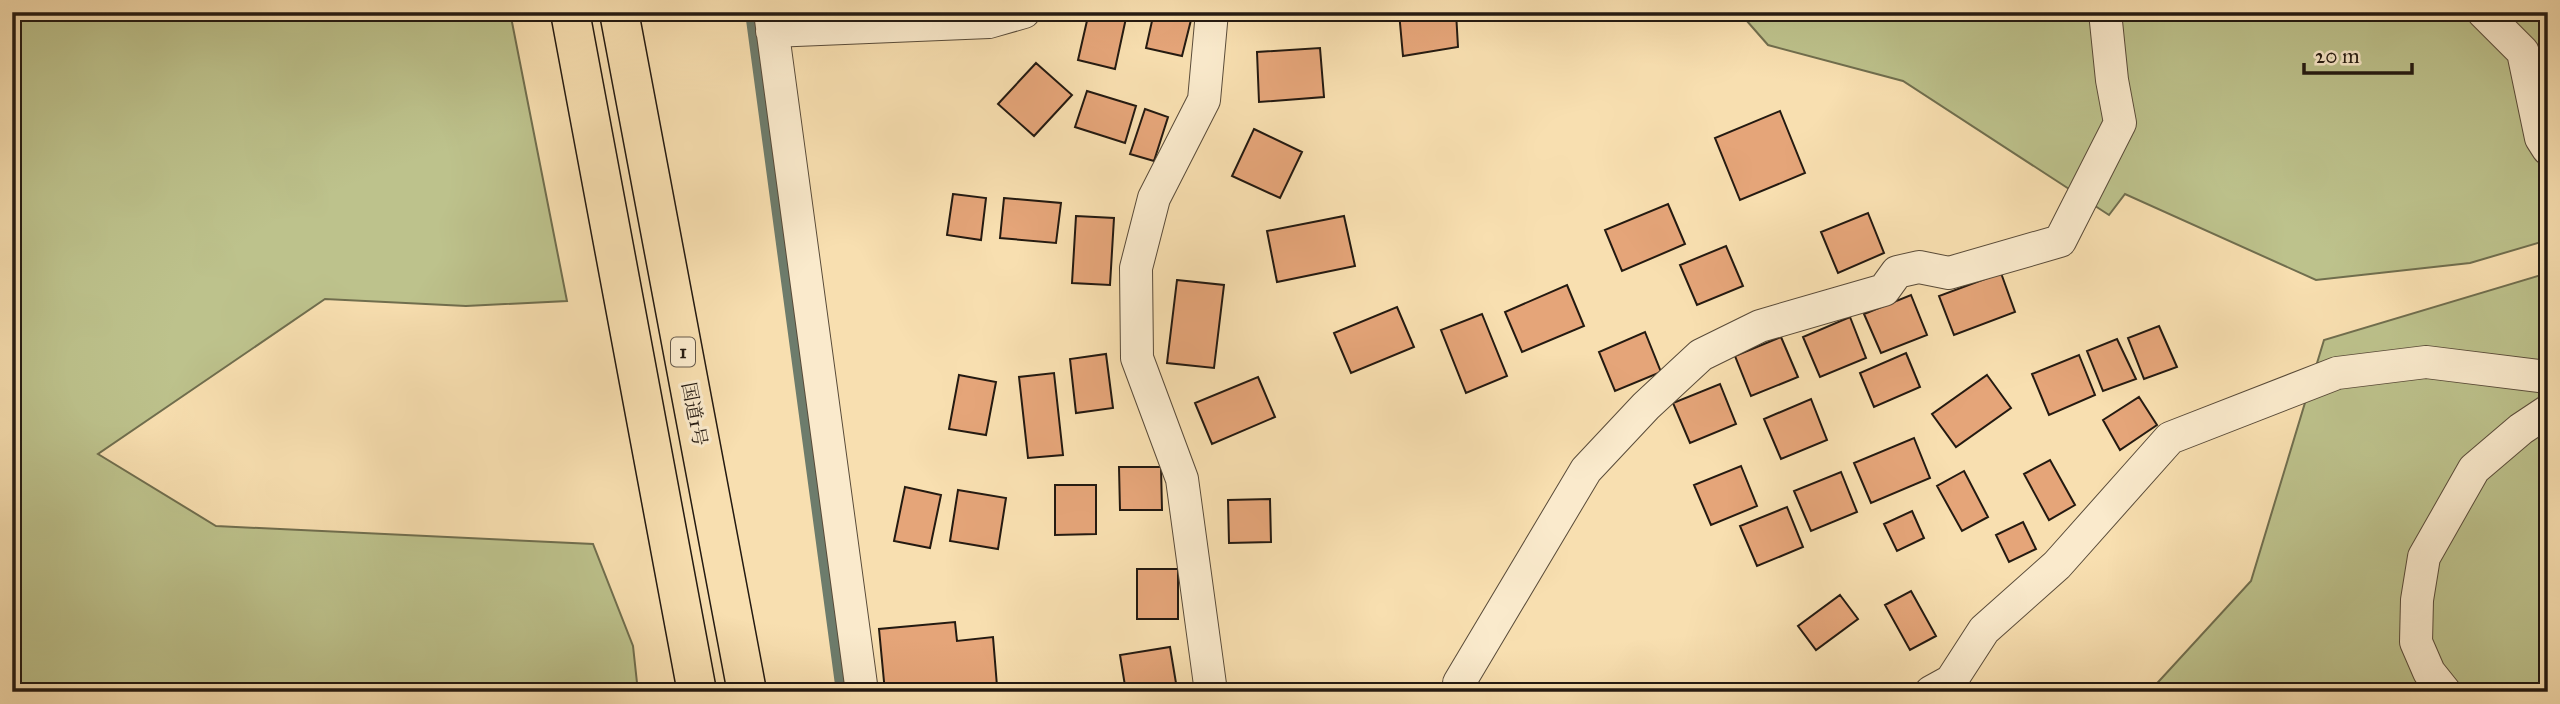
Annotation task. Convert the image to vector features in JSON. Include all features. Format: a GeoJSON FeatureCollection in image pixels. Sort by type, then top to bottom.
{"type":"FeatureCollection","features":[{"type":"Feature","properties":{"kind":"highway"},"geometry":{"type":"LineString","coordinates":[[570,12],[696,692]]}},
{"type":"Feature","properties":{"kind":"highway","name":"国道1号"},"geometry":{"type":"LineString","coordinates":[[619,12],[747,692]]}},
{"type":"Feature","properties":{"kind":"street"},"geometry":{"type":"LineString","coordinates":[[862,692],[771,21],[989,22],[1024,12]]}},
{"type":"Feature","properties":{"kind":"street"},"geometry":{"type":"LineString","coordinates":[[1212,12],[1204,100],[1154,198],[1136,268],[1137,358],[1182,479],[1212,692]]}},
{"type":"Feature","properties":{"kind":"street"},"geometry":{"type":"LineString","coordinates":[[1460,692],[1459,683],[1586,470],[1646,406],[1701,355],[1760,326],[1884,290],[1897,272],[1919,267],[1948,273],[2060,241],[2120,123],[2105,12]]}},
{"type":"Feature","properties":{"kind":"street"},"geometry":{"type":"LineString","coordinates":[[2483,12],[2524,52],[2540,138],[2548,149]]}},
{"type":"Feature","properties":{"kind":"street"},"geometry":{"type":"LineString","coordinates":[[1931,692],[1951,681],[1984,630],[2057,565],[2170,438],[2337,373],[2426,362],[2548,377]]}},
{"type":"Feature","properties":{"kind":"street"},"geometry":{"type":"LineString","coordinates":[[2445,692],[2429,672],[2416,642],[2417,600],[2424,557],[2474,469],[2521,429],[2548,411]]}},
{"type":"Feature","properties":{"kind":"green space"},"geometry":{"type":"Polygon","coordinates":[[[12,12],[510,12],[567,301],[466,306],[325,299],[98,454],[216,526],[593,544],[633,646],[638,692],[12,692],[12,12]]]}},
{"type":"Feature","properties":{"kind":"green space"},"geometry":{"type":"Polygon","coordinates":[[[1739,12],[2548,12],[2548,240],[2470,263],[2316,280],[2125,194],[2109,215],[1903,81],[1768,45],[1739,12]]]}},
{"type":"Feature","properties":{"kind":"green space"},"geometry":{"type":"Polygon","coordinates":[[[2548,273],[2548,692],[2149,692],[2251,581],[2324,340],[2548,273]]]}},
{"type":"Feature","properties":{"kind":"building"},"geometry":{"type":"Polygon","coordinates":[[[1089,12],[1126,18],[1115,69],[1078,60],[1089,12]]]}},
{"type":"Feature","properties":{"kind":"building"},"geometry":{"type":"Polygon","coordinates":[[[1154,12],[1193,12],[1182,56],[1146,48],[1154,12]]]}},
{"type":"Feature","properties":{"kind":"building"},"geometry":{"type":"Polygon","coordinates":[[[1236,12],[1287,12],[1286,21],[1235,15],[1236,12]]]}},
{"type":"Feature","properties":{"kind":"building"},"geometry":{"type":"Polygon","coordinates":[[[1399,12],[1456,12],[1458,47],[1403,56],[1399,12]]]}},
{"type":"Feature","properties":{"kind":"building"},"geometry":{"type":"Polygon","coordinates":[[[1320,48],[1324,97],[1259,102],[1257,52],[1320,48]]]}},
{"type":"Feature","properties":{"kind":"building"},"geometry":{"type":"Polygon","coordinates":[[[1036,63],[1072,95],[1034,136],[998,104],[1036,63]]]}},
{"type":"Feature","properties":{"kind":"building"},"geometry":{"type":"Polygon","coordinates":[[[1087,91],[1136,106],[1125,143],[1075,127],[1087,91]]]}},
{"type":"Feature","properties":{"kind":"building"},"geometry":{"type":"Polygon","coordinates":[[[1145,109],[1168,117],[1154,161],[1130,154],[1145,109]]]}},
{"type":"Feature","properties":{"kind":"building"},"geometry":{"type":"Polygon","coordinates":[[[1780,111],[1805,173],[1740,200],[1715,138],[1780,111]]]}},
{"type":"Feature","properties":{"kind":"building"},"geometry":{"type":"Polygon","coordinates":[[[1254,129],[1302,152],[1280,198],[1232,176],[1254,129]]]}},
{"type":"Feature","properties":{"kind":"building"},"geometry":{"type":"Polygon","coordinates":[[[953,194],[986,198],[981,240],[947,235],[953,194]]]}},
{"type":"Feature","properties":{"kind":"building"},"geometry":{"type":"Polygon","coordinates":[[[1004,198],[1061,203],[1056,243],[1000,238],[1004,198]]]}},
{"type":"Feature","properties":{"kind":"building"},"geometry":{"type":"Polygon","coordinates":[[[1668,204],[1685,244],[1622,271],[1605,230],[1668,204]]]}},
{"type":"Feature","properties":{"kind":"building"},"geometry":{"type":"Polygon","coordinates":[[[1868,213],[1884,253],[1838,273],[1821,232],[1868,213]]]}},
{"type":"Feature","properties":{"kind":"building"},"geometry":{"type":"Polygon","coordinates":[[[1076,216],[1114,218],[1110,285],[1072,283],[1076,216]]]}},
{"type":"Feature","properties":{"kind":"building"},"geometry":{"type":"Polygon","coordinates":[[[1344,216],[1355,266],[1277,282],[1267,231],[1344,216]]]}},
{"type":"Feature","properties":{"kind":"building"},"geometry":{"type":"Polygon","coordinates":[[[1726,246],[1743,286],[1697,305],[1680,265],[1726,246]]]}},
{"type":"Feature","properties":{"kind":"building"},"geometry":{"type":"Polygon","coordinates":[[[2001,273],[2015,312],[1954,335],[1939,296],[2001,273]]]}},
{"type":"Feature","properties":{"kind":"building"},"geometry":{"type":"Polygon","coordinates":[[[1177,280],[1224,285],[1214,368],[1167,363],[1177,280]]]}},
{"type":"Feature","properties":{"kind":"building"},"geometry":{"type":"Polygon","coordinates":[[[1567,285],[1584,326],[1522,352],[1505,312],[1567,285]]]}},
{"type":"Feature","properties":{"kind":"building"},"geometry":{"type":"Polygon","coordinates":[[[1911,295],[1927,335],[1881,353],[1864,314],[1911,295]]]}},
{"type":"Feature","properties":{"kind":"building"},"geometry":{"type":"Polygon","coordinates":[[[1397,307],[1414,347],[1351,373],[1334,333],[1397,307]]]}},
{"type":"Feature","properties":{"kind":"building"},"geometry":{"type":"Polygon","coordinates":[[[1482,314],[1507,376],[1466,393],[1441,330],[1482,314]]]}},
{"type":"Feature","properties":{"kind":"building"},"geometry":{"type":"Polygon","coordinates":[[[1850,317],[1866,358],[1820,377],[1803,337],[1850,317]]]}},
{"type":"Feature","properties":{"kind":"building"},"geometry":{"type":"Polygon","coordinates":[[[2159,326],[2177,367],[2144,379],[2128,338],[2159,326]]]}},
{"type":"Feature","properties":{"kind":"building"},"geometry":{"type":"Polygon","coordinates":[[[1645,332],[1661,372],[1615,391],[1599,352],[1645,332]]]}},
{"type":"Feature","properties":{"kind":"building"},"geometry":{"type":"Polygon","coordinates":[[[1781,337],[1798,377],[1751,396],[1735,356],[1781,337]]]}},
{"type":"Feature","properties":{"kind":"building"},"geometry":{"type":"Polygon","coordinates":[[[2117,339],[2136,379],[2103,391],[2087,351],[2117,339]]]}},
{"type":"Feature","properties":{"kind":"building"},"geometry":{"type":"Polygon","coordinates":[[[1906,353],[1920,387],[1874,407],[1860,373],[1906,353]]]}},
{"type":"Feature","properties":{"kind":"building"},"geometry":{"type":"Polygon","coordinates":[[[1106,354],[1113,408],[1076,413],[1070,359],[1106,354]]]}},
{"type":"Feature","properties":{"kind":"building"},"geometry":{"type":"Polygon","coordinates":[[[2079,355],[2095,395],[2049,415],[2032,374],[2079,355]]]}},
{"type":"Feature","properties":{"kind":"building"},"geometry":{"type":"Polygon","coordinates":[[[1054,373],[1063,455],[1028,458],[1019,377],[1054,373]]]}},
{"type":"Feature","properties":{"kind":"building"},"geometry":{"type":"Polygon","coordinates":[[[959,375],[996,382],[986,435],[949,429],[959,375]]]}},
{"type":"Feature","properties":{"kind":"building"},"geometry":{"type":"Polygon","coordinates":[[[1987,375],[2011,408],[1956,447],[1932,414],[1987,375]]]}},
{"type":"Feature","properties":{"kind":"building"},"geometry":{"type":"Polygon","coordinates":[[[1258,377],[1275,417],[1212,444],[1195,403],[1258,377]]]}},
{"type":"Feature","properties":{"kind":"building"},"geometry":{"type":"Polygon","coordinates":[[[1720,384],[1736,424],[1690,443],[1673,403],[1720,384]]]}},
{"type":"Feature","properties":{"kind":"building"},"geometry":{"type":"Polygon","coordinates":[[[2139,397],[2157,425],[2120,450],[2103,420],[2139,397]]]}},
{"type":"Feature","properties":{"kind":"building"},"geometry":{"type":"Polygon","coordinates":[[[1811,399],[1827,440],[1781,459],[1764,419],[1811,399]]]}},
{"type":"Feature","properties":{"kind":"building"},"geometry":{"type":"Polygon","coordinates":[[[1914,438],[1930,478],[1871,503],[1854,463],[1914,438]]]}},
{"type":"Feature","properties":{"kind":"building"},"geometry":{"type":"Polygon","coordinates":[[[2050,460],[2075,505],[2049,520],[2024,474],[2050,460]]]}},
{"type":"Feature","properties":{"kind":"building"},"geometry":{"type":"Polygon","coordinates":[[[1741,466],[1757,506],[1711,525],[1694,485],[1741,466]]]}},
{"type":"Feature","properties":{"kind":"building"},"geometry":{"type":"Polygon","coordinates":[[[1119,467],[1161,467],[1162,510],[1120,510],[1119,467]]]}},
{"type":"Feature","properties":{"kind":"building"},"geometry":{"type":"Polygon","coordinates":[[[1964,471],[1988,517],[1962,531],[1937,486],[1964,471]]]}},
{"type":"Feature","properties":{"kind":"building"},"geometry":{"type":"Polygon","coordinates":[[[1841,472],[1857,512],[1811,531],[1794,491],[1841,472]]]}},
{"type":"Feature","properties":{"kind":"building"},"geometry":{"type":"Polygon","coordinates":[[[1055,485],[1096,485],[1096,534],[1055,535],[1055,485]]]}},
{"type":"Feature","properties":{"kind":"building"},"geometry":{"type":"Polygon","coordinates":[[[905,487],[941,495],[930,548],[894,541],[905,487]]]}},
{"type":"Feature","properties":{"kind":"building"},"geometry":{"type":"Polygon","coordinates":[[[958,490],[1006,498],[998,549],[950,541],[958,490]]]}},
{"type":"Feature","properties":{"kind":"building"},"geometry":{"type":"Polygon","coordinates":[[[1270,499],[1271,542],[1229,543],[1228,500],[1270,499]]]}},
{"type":"Feature","properties":{"kind":"building"},"geometry":{"type":"Polygon","coordinates":[[[1787,507],[1803,547],[1757,566],[1740,526],[1787,507]]]}},
{"type":"Feature","properties":{"kind":"building"},"geometry":{"type":"Polygon","coordinates":[[[1912,511],[1924,538],[1897,551],[1884,524],[1912,511]]]}},
{"type":"Feature","properties":{"kind":"building"},"geometry":{"type":"Polygon","coordinates":[[[2023,522],[2036,549],[2009,562],[1996,535],[2023,522]]]}},
{"type":"Feature","properties":{"kind":"building"},"geometry":{"type":"Polygon","coordinates":[[[1137,569],[1178,569],[1178,619],[1137,619],[1137,569]]]}},
{"type":"Feature","properties":{"kind":"building"},"geometry":{"type":"Polygon","coordinates":[[[1911,591],[1936,636],[1910,650],[1885,605],[1911,591]]]}},
{"type":"Feature","properties":{"kind":"building"},"geometry":{"type":"Polygon","coordinates":[[[1840,595],[1858,619],[1816,650],[1798,626],[1840,595]]]}},
{"type":"Feature","properties":{"kind":"building"},"geometry":{"type":"Polygon","coordinates":[[[955,622],[957,641],[993,637],[997,686],[937,692],[885,692],[879,629],[955,622]]]}},
{"type":"Feature","properties":{"kind":"building"},"geometry":{"type":"Polygon","coordinates":[[[1170,647],[1177,689],[1126,692],[1120,655],[1170,647]]]}},
{"type":"Feature","properties":{"kind":"waterway"},"geometry":{"type":"LineString","coordinates":[[750,12],[841,692]]}}]}
